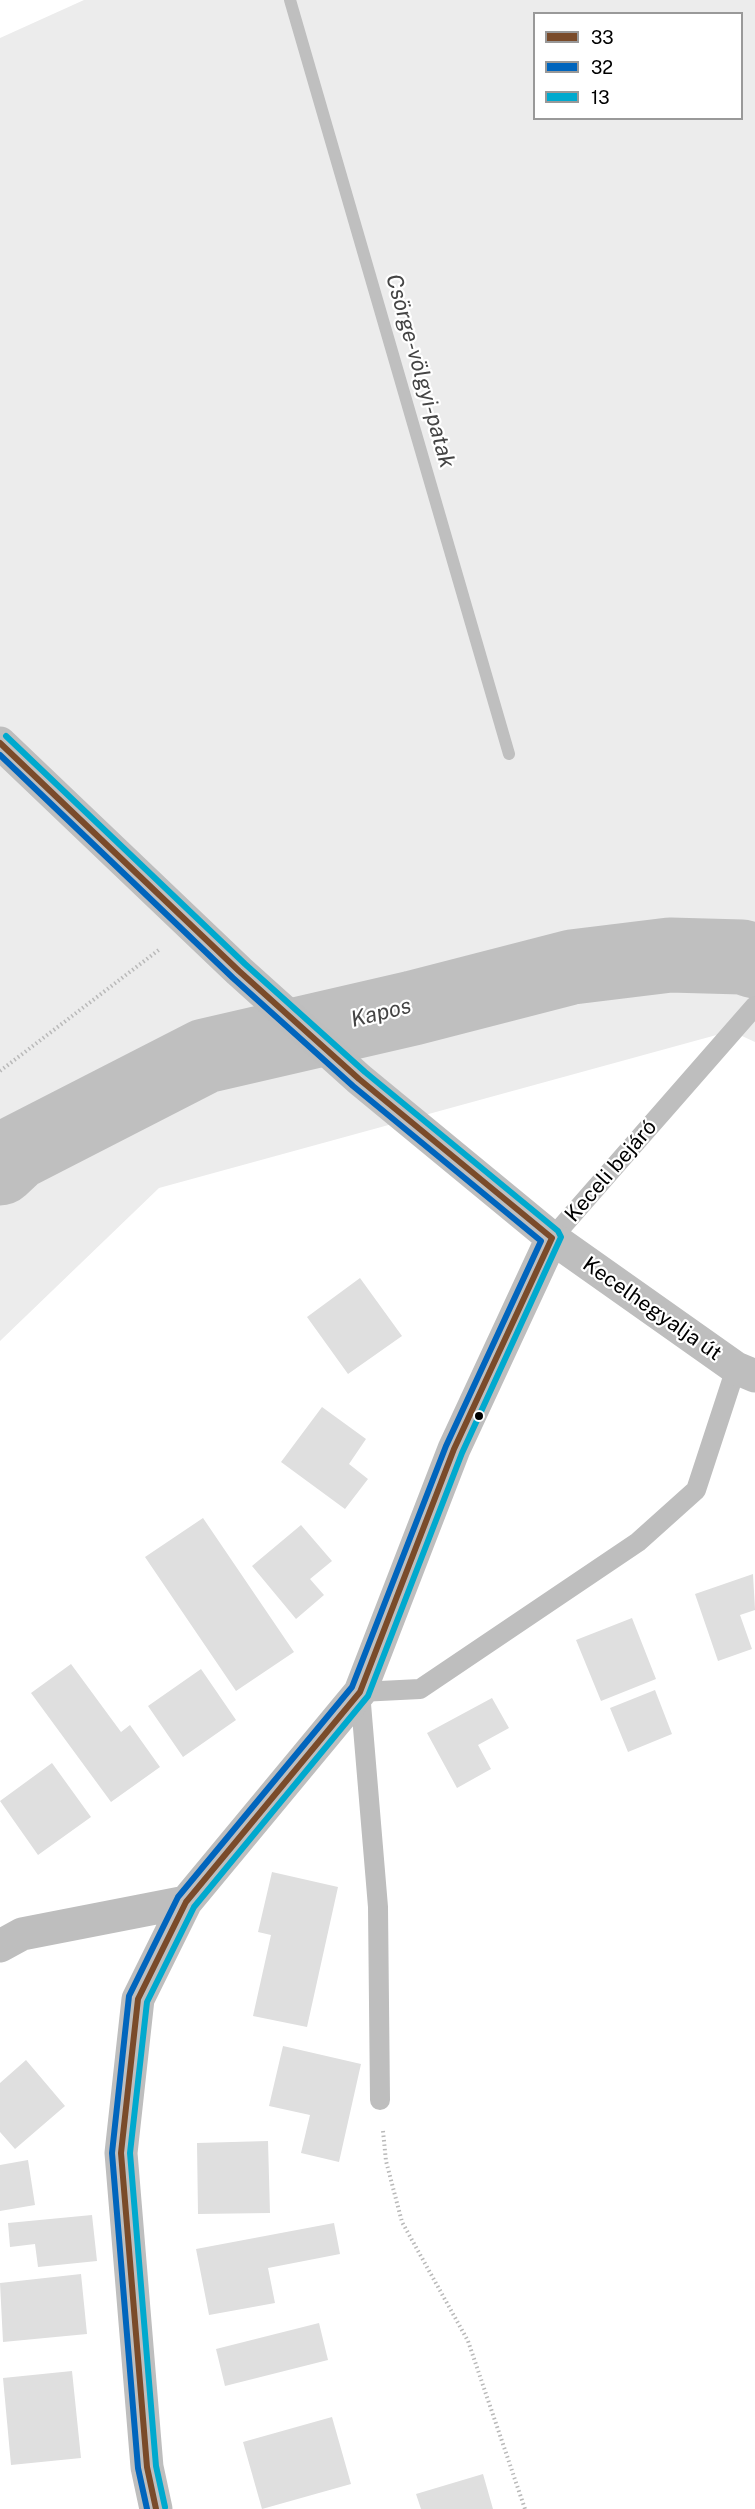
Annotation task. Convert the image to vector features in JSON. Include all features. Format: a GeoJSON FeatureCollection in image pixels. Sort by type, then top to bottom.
{"type":"FeatureCollection","features":[{"type":"Feature","properties":{"kind":"street","name":"Keceli bejáró"},"geometry":{"type":"LineString","coordinates":[[0,743],[238,971],[358,1079],[552,1238]]}},
{"type":"Feature","properties":{"kind":"street","name":"Kecelhegyalja út"},"geometry":{"type":"LineString","coordinates":[[552,1238],[745,1372]]}},
{"type":"Feature","properties":{"kind":"street"},"geometry":{"type":"LineString","coordinates":[[156,2509],[147,2468],[121,2153],[138,1999],[186,1902],[360,1692],[454,1449],[552,1238]]}},
{"type":"Feature","properties":{"kind":"street"},"geometry":{"type":"LineString","coordinates":[[0,1946],[22,1934],[186,1902]]}},
{"type":"Feature","properties":{"kind":"lane","name":"Keceli bejáró"},"geometry":{"type":"LineString","coordinates":[[552,1238],[751,1011]]}},
{"type":"Feature","properties":{"kind":"lane"},"geometry":{"type":"LineString","coordinates":[[380,2100],[378,1907],[360,1692],[420,1689],[638,1542],[696,1490],[745,1372]]}},
{"type":"Feature","properties":{"kind":"path"},"geometry":{"type":"LineString","coordinates":[[0,1071],[192,925]]}},
{"type":"Feature","properties":{"kind":"path"},"geometry":{"type":"LineString","coordinates":[[380,2100],[386,2161],[402,2222],[468,2341],[525,2509]]}},
{"type":"Feature","properties":{"kind":"shaded area"},"geometry":{"type":"Polygon","coordinates":[[[84,0],[755,0],[755,1042],[731,1031],[159,1188],[0,1341],[0,38],[84,0]]]}},
{"type":"Feature","properties":{"kind":"building"},"geometry":{"type":"Polygon","coordinates":[[[360,1278],[402,1336],[348,1374],[307,1317],[360,1278]]]}},
{"type":"Feature","properties":{"kind":"building"},"geometry":{"type":"Polygon","coordinates":[[[322,1407],[366,1439],[349,1464],[368,1479],[345,1509],[281,1462],[322,1407]]]}},
{"type":"Feature","properties":{"kind":"building"},"geometry":{"type":"Polygon","coordinates":[[[203,1518],[294,1652],[236,1691],[145,1557],[203,1518]]]}},
{"type":"Feature","properties":{"kind":"building"},"geometry":{"type":"Polygon","coordinates":[[[301,1525],[332,1561],[310,1579],[324,1595],[296,1619],[252,1566],[301,1525]]]}},
{"type":"Feature","properties":{"kind":"building"},"geometry":{"type":"Polygon","coordinates":[[[753,1574],[755,1610],[740,1615],[752,1649],[718,1661],[695,1594],[753,1574]]]}},
{"type":"Feature","properties":{"kind":"building"},"geometry":{"type":"Polygon","coordinates":[[[632,1618],[656,1679],[601,1701],[576,1640],[632,1618]]]}},
{"type":"Feature","properties":{"kind":"building"},"geometry":{"type":"Polygon","coordinates":[[[71,1664],[121,1732],[130,1725],[160,1767],[111,1802],[31,1693],[71,1664]]]}},
{"type":"Feature","properties":{"kind":"building"},"geometry":{"type":"Polygon","coordinates":[[[201,1669],[236,1720],[183,1757],[148,1706],[201,1669]]]}},
{"type":"Feature","properties":{"kind":"building"},"geometry":{"type":"Polygon","coordinates":[[[655,1690],[672,1734],[628,1752],[610,1708],[655,1690]]]}},
{"type":"Feature","properties":{"kind":"building"},"geometry":{"type":"Polygon","coordinates":[[[492,1698],[509,1728],[478,1745],[491,1769],[457,1788],[427,1733],[492,1698]]]}},
{"type":"Feature","properties":{"kind":"building"},"geometry":{"type":"Polygon","coordinates":[[[52,1763],[91,1817],[38,1855],[0,1801],[52,1763]]]}},
{"type":"Feature","properties":{"kind":"building"},"geometry":{"type":"Polygon","coordinates":[[[272,1872],[338,1887],[307,2027],[253,2016],[271,1935],[258,1932],[272,1872]]]}},
{"type":"Feature","properties":{"kind":"building"},"geometry":{"type":"Polygon","coordinates":[[[283,2046],[361,2064],[339,2162],[301,2153],[310,2115],[269,2106],[283,2046]]]}},
{"type":"Feature","properties":{"kind":"building"},"geometry":{"type":"Polygon","coordinates":[[[26,2060],[65,2106],[15,2149],[0,2132],[0,2083],[26,2060]]]}},
{"type":"Feature","properties":{"kind":"building"},"geometry":{"type":"Polygon","coordinates":[[[268,2141],[270,2213],[198,2214],[197,2143],[268,2141]]]}},
{"type":"Feature","properties":{"kind":"building"},"geometry":{"type":"Polygon","coordinates":[[[28,2160],[35,2205],[0,2211],[0,2165],[28,2160]]]}},
{"type":"Feature","properties":{"kind":"building"},"geometry":{"type":"Polygon","coordinates":[[[92,2215],[97,2261],[38,2267],[35,2244],[10,2247],[8,2223],[92,2215]]]}},
{"type":"Feature","properties":{"kind":"building"},"geometry":{"type":"Polygon","coordinates":[[[334,2223],[340,2254],[268,2268],[275,2303],[209,2315],[196,2249],[334,2223]]]}},
{"type":"Feature","properties":{"kind":"building"},"geometry":{"type":"Polygon","coordinates":[[[81,2274],[87,2334],[3,2342],[0,2283],[81,2274]]]}},
{"type":"Feature","properties":{"kind":"building"},"geometry":{"type":"Polygon","coordinates":[[[319,2323],[328,2360],[225,2386],[216,2349],[319,2323]]]}},
{"type":"Feature","properties":{"kind":"building"},"geometry":{"type":"Polygon","coordinates":[[[72,2371],[81,2458],[11,2465],[3,2378],[72,2371]]]}},
{"type":"Feature","properties":{"kind":"building"},"geometry":{"type":"Polygon","coordinates":[[[332,2417],[351,2484],[262,2509],[243,2442],[332,2417]]]}},
{"type":"Feature","properties":{"kind":"building"},"geometry":{"type":"Polygon","coordinates":[[[483,2474],[493,2509],[421,2509],[416,2494],[483,2474]]]}},
{"type":"Feature","properties":{"kind":"waterway","name":"Csörge-völgyi-patak"},"geometry":{"type":"LineString","coordinates":[[290,0],[509,754]]}},
{"type":"Feature","properties":{"kind":"waterway","name":"Csörge-völgyi-patak"},"geometry":{"type":"LineString","coordinates":[[565,944],[572,967]]}},
{"type":"Feature","properties":{"kind":"waterway","name":"Kapos"},"geometry":{"type":"LineString","coordinates":[[0,1168],[16,1153],[205,1056],[413,1008],[572,967],[670,955],[742,957],[755,961]]}},
{"type":"Feature","properties":{"kind":"transit line","name":"13"},"geometry":{"type":"LineString","coordinates":[[6,736],[245,964],[365,1072],[558,1231],[561,1237],[462,1453],[368,1696],[194,1907],[147,2002],[130,2153],[156,2466],[165,2507]]}},
{"type":"Feature","properties":{"kind":"transit line","name":"33"},"geometry":{"type":"LineString","coordinates":[[0,743],[239,971],[359,1079],[552,1238],[454,1449],[360,1692],[186,1902],[138,1999],[121,2153],[147,2467],[156,2509]]}},
{"type":"Feature","properties":{"kind":"transit line","name":"32"},"geometry":{"type":"LineString","coordinates":[[0,755],[233,978],[353,1086],[541,1241],[446,1446],[352,1687],[178,1897],[129,1996],[112,2153],[138,2468],[147,2509]]}}]}
